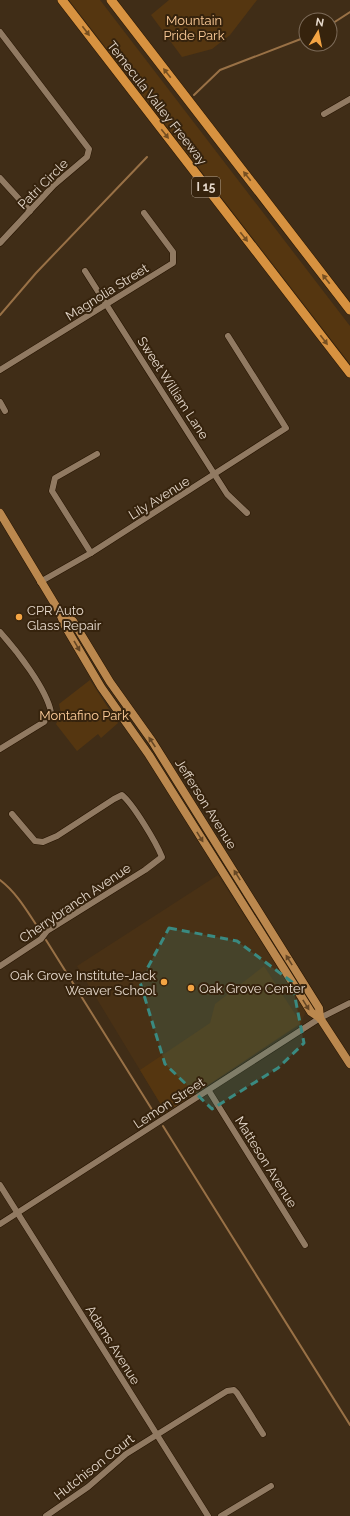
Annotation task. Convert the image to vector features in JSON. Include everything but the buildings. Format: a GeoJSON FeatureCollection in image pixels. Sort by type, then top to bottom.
{"type":"FeatureCollection","features":[{"type":"Feature","properties":{"kind":"highway","name":"Temecula Valley Freeway"},"geometry":{"type":"LineString","coordinates":[[62,0],[350,373]]}},
{"type":"Feature","properties":{"kind":"highway","name":"Temecula Valley Freeway"},"geometry":{"type":"LineString","coordinates":[[110,0],[350,310]]}},
{"type":"Feature","properties":{"kind":"main road","name":"Jefferson Avenue"},"geometry":{"type":"LineString","coordinates":[[0,513],[40,582],[59,611],[100,687],[149,755],[311,1012],[320,1018],[350,1064]]}},
{"type":"Feature","properties":{"kind":"main road","name":"Jefferson Avenue"},"geometry":{"type":"LineString","coordinates":[[59,611],[73,621],[110,682],[152,741],[319,1008],[320,1018]]}},
{"type":"Feature","properties":{"kind":"main road"},"geometry":{"type":"LineString","coordinates":[[149,755],[162,768],[197,823],[206,827]]}},
{"type":"Feature","properties":{"kind":"street","name":"Patri Circle"},"geometry":{"type":"LineString","coordinates":[[0,32],[88,150],[87,157],[54,185],[0,243]]}},
{"type":"Feature","properties":{"kind":"street"},"geometry":{"type":"LineString","coordinates":[[324,114],[350,99]]}},
{"type":"Feature","properties":{"kind":"street"},"geometry":{"type":"LineString","coordinates":[[0,178],[30,211]]}},
{"type":"Feature","properties":{"kind":"street","name":"Magnolia Street"},"geometry":{"type":"LineString","coordinates":[[0,370],[174,263],[173,252],[144,213]]}},
{"type":"Feature","properties":{"kind":"street","name":"Sweet William Lane"},"geometry":{"type":"LineString","coordinates":[[85,271],[227,494],[247,513]]}},
{"type":"Feature","properties":{"kind":"street","name":"Lily Avenue"},"geometry":{"type":"LineString","coordinates":[[40,582],[92,553],[286,428],[228,336]]}},
{"type":"Feature","properties":{"kind":"street"},"geometry":{"type":"LineString","coordinates":[[0,402],[5,411]]}},
{"type":"Feature","properties":{"kind":"street"},"geometry":{"type":"LineString","coordinates":[[92,553],[52,491],[55,478],[97,454]]}},
{"type":"Feature","properties":{"kind":"street"},"geometry":{"type":"LineString","coordinates":[[0,632],[20,656],[49,700],[51,712],[44,722],[0,749]]}},
{"type":"Feature","properties":{"kind":"street","name":"Cherrybranch Avenue"},"geometry":{"type":"LineString","coordinates":[[1,962],[41,939],[48,931],[145,870],[162,857],[158,848],[133,810],[130,801],[122,795],[114,798],[57,836],[44,842],[36,841],[12,814]]}},
{"type":"Feature","properties":{"kind":"street","name":"Lemon Street"},"geometry":{"type":"LineString","coordinates":[[0,1224],[209,1091],[320,1018],[350,1003]]}},
{"type":"Feature","properties":{"kind":"street","name":"Matteson Avenue"},"geometry":{"type":"LineString","coordinates":[[209,1091],[305,1245]]}},
{"type":"Feature","properties":{"kind":"street","name":"Adams Avenue"},"geometry":{"type":"LineString","coordinates":[[0,1185],[155,1435],[208,1516]]}},
{"type":"Feature","properties":{"kind":"street","name":"Hutchison Court"},"geometry":{"type":"LineString","coordinates":[[46,1516],[88,1487],[126,1454],[224,1392],[230,1390],[238,1395],[263,1434]]}},
{"type":"Feature","properties":{"kind":"street"},"geometry":{"type":"LineString","coordinates":[[221,1516],[271,1486]]}},
{"type":"Feature","properties":{"kind":"highlighted area"},"geometry":{"type":"Polygon","coordinates":[[[169,928],[237,941],[292,982],[304,1043],[278,1068],[212,1109],[165,1064],[140,982],[169,928]]]}},
{"type":"Feature","properties":{"kind":"shaded area","name":"Oak Grove Center"},"geometry":{"type":"Polygon","coordinates":[[[218,875],[306,1011],[301,1024],[166,1113],[77,966],[218,875]]]}},
{"type":"Feature","properties":{"kind":"green space"},"geometry":{"type":"Polygon","coordinates":[[[69,0],[100,0],[350,326],[350,364],[69,0]]]}},
{"type":"Feature","properties":{"kind":"green space","name":"Mountain Pride Park"},"geometry":{"type":"Polygon","coordinates":[[[169,0],[257,0],[230,35],[212,49],[182,57],[151,15],[169,0]]]}},
{"type":"Feature","properties":{"kind":"green space","name":"Montafino Park"},"geometry":{"type":"Polygon","coordinates":[[[90,680],[118,723],[101,738],[98,734],[77,751],[56,724],[61,714],[59,704],[90,680]]]}},
{"type":"Feature","properties":{"kind":"green space"},"geometry":{"type":"Polygon","coordinates":[[[264,966],[301,1023],[166,1113],[140,1070],[210,1023],[215,1004],[264,966]]]}},
{"type":"Feature","properties":{"kind":"waterway"},"geometry":{"type":"LineString","coordinates":[[338,20],[350,12]]}},
{"type":"Feature","properties":{"kind":"waterway"},"geometry":{"type":"LineString","coordinates":[[194,95],[220,70],[298,40]]}},
{"type":"Feature","properties":{"kind":"waterway"},"geometry":{"type":"LineString","coordinates":[[0,315],[36,273],[147,157]]}},
{"type":"Feature","properties":{"kind":"waterway"},"geometry":{"type":"LineString","coordinates":[[0,880],[17,896],[39,929]]}},
{"type":"Feature","properties":{"kind":"waterway"},"geometry":{"type":"LineString","coordinates":[[46,940],[156,1116]]}},
{"type":"Feature","properties":{"kind":"waterway"},"geometry":{"type":"LineString","coordinates":[[163,1126],[350,1425]]}},
{"type":"Feature","properties":{"kind":"place","name":"CPR Auto Glass Repair"},"geometry":{"type":"Point","coordinates":[19,617]}},
{"type":"Feature","properties":{"kind":"place","name":"Oak Grove Institute-Jack Weaver School"},"geometry":{"type":"Point","coordinates":[164,982]}},
{"type":"Feature","properties":{"kind":"place","name":"Oak Grove Center"},"geometry":{"type":"Point","coordinates":[191,988]}}]}
